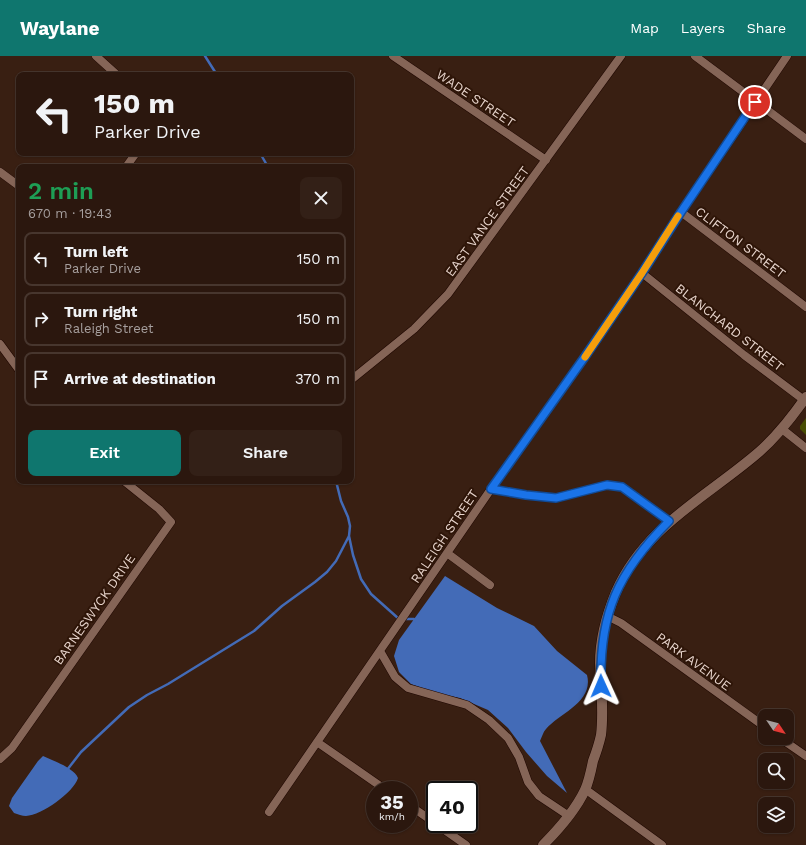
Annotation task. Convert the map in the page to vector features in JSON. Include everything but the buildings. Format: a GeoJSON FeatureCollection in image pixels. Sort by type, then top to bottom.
{"type":"FeatureCollection","features":[{"type":"Feature","properties":{"kind":"street"},"geometry":{"type":"LineString","coordinates":[[96,56],[114,72]]}},
{"type":"Feature","properties":{"kind":"street","name":"WADE STREET"},"geometry":{"type":"LineString","coordinates":[[393,56],[546,160]]}},
{"type":"Feature","properties":{"kind":"street","name":"EAST VANCE STREET"},"geometry":{"type":"LineString","coordinates":[[354,378],[414,329],[448,294],[621,56]]}},
{"type":"Feature","properties":{"kind":"street"},"geometry":{"type":"LineString","coordinates":[[694,56],[806,140]]}},
{"type":"Feature","properties":{"kind":"street","name":"RALEIGH STREET"},"geometry":{"type":"LineString","coordinates":[[269,812],[491,489],[584,358],[787,56]]}},
{"type":"Feature","properties":{"kind":"street"},"geometry":{"type":"LineString","coordinates":[[0,172],[16,184]]}},
{"type":"Feature","properties":{"kind":"street","name":"CLIFTON STREET"},"geometry":{"type":"LineString","coordinates":[[681,212],[806,307]]}},
{"type":"Feature","properties":{"kind":"street","name":"BLANCHARD STREET"},"geometry":{"type":"LineString","coordinates":[[642,273],[744,355],[805,399]]}},
{"type":"Feature","properties":{"kind":"street"},"geometry":{"type":"LineString","coordinates":[[0,344],[16,366]]}},
{"type":"Feature","properties":{"kind":"street"},"geometry":{"type":"LineString","coordinates":[[543,845],[569,816],[585,789],[601,736],[600,661],[602,639],[616,592],[632,563],[652,538],[669,521],[758,453],[782,430],[805,399]]}},
{"type":"Feature","properties":{"kind":"street"},"geometry":{"type":"LineString","coordinates":[[782,430],[806,448]]}},
{"type":"Feature","properties":{"kind":"street","name":"BARNESWYCK DRIVE"},"geometry":{"type":"LineString","coordinates":[[0,759],[12,748],[171,522],[128,484]]}},
{"type":"Feature","properties":{"kind":"street"},"geometry":{"type":"LineString","coordinates":[[491,489],[556,498],[607,485],[622,487],[669,521]]}},
{"type":"Feature","properties":{"kind":"street"},"geometry":{"type":"LineString","coordinates":[[447,553],[490,585]]}},
{"type":"Feature","properties":{"kind":"street","name":"PARK AVENUE"},"geometry":{"type":"LineString","coordinates":[[608,616],[621,623],[758,722]]}},
{"type":"Feature","properties":{"kind":"street"},"geometry":{"type":"LineString","coordinates":[[380,651],[395,677],[408,688],[467,705],[489,720],[508,738],[519,757],[528,782],[540,796],[569,816]]}},
{"type":"Feature","properties":{"kind":"street"},"geometry":{"type":"LineString","coordinates":[[317,742],[373,781]]}},
{"type":"Feature","properties":{"kind":"street"},"geometry":{"type":"LineString","coordinates":[[790,745],[806,756]]}},
{"type":"Feature","properties":{"kind":"street"},"geometry":{"type":"LineString","coordinates":[[585,789],[662,845]]}},
{"type":"Feature","properties":{"kind":"street"},"geometry":{"type":"LineString","coordinates":[[448,833],[466,845]]}},
{"type":"Feature","properties":{"kind":"shaded area"},"geometry":{"type":"Polygon","coordinates":[[[806,418],[806,435],[800,429],[800,426],[806,418]]]}},
{"type":"Feature","properties":{"kind":"water"},"geometry":{"type":"Polygon","coordinates":[[[445,576],[497,608],[534,626],[557,651],[587,675],[588,684],[586,693],[581,700],[546,729],[540,741],[567,793],[547,776],[508,728],[488,710],[460,698],[435,693],[411,684],[399,672],[394,656],[399,640],[445,576]]]}},
{"type":"Feature","properties":{"kind":"water"},"geometry":{"type":"Polygon","coordinates":[[[43,756],[68,768],[76,774],[78,778],[75,784],[64,796],[40,812],[26,816],[14,813],[9,806],[12,798],[43,756]]]}},
{"type":"Feature","properties":{"kind":"waterway"},"geometry":{"type":"LineString","coordinates":[[205,56],[215,72]]}},
{"type":"Feature","properties":{"kind":"waterway"},"geometry":{"type":"LineString","coordinates":[[262,156],[266,164]]}},
{"type":"Feature","properties":{"kind":"waterway"},"geometry":{"type":"LineString","coordinates":[[337,484],[341,501],[348,517],[350,526],[349,536],[353,555],[361,579],[371,594],[399,619],[414,619],[415,621]]}},
{"type":"Feature","properties":{"kind":"waterway"},"geometry":{"type":"LineString","coordinates":[[67,770],[81,752],[129,707],[254,631],[282,606],[315,582],[327,572],[336,561],[349,536]]}},
{"type":"Feature","properties":{"kind":"slow traffic"},"geometry":{"type":"LineString","coordinates":[[585,357],[642,273],[678,216]]}},
{"type":"Feature","properties":{"kind":"route"},"geometry":{"type":"LineString","coordinates":[[601,686],[600,661],[602,639],[610,606],[632,563],[652,538],[669,521],[622,487],[607,485],[556,498],[491,489],[642,273],[755,102]]}}]}
